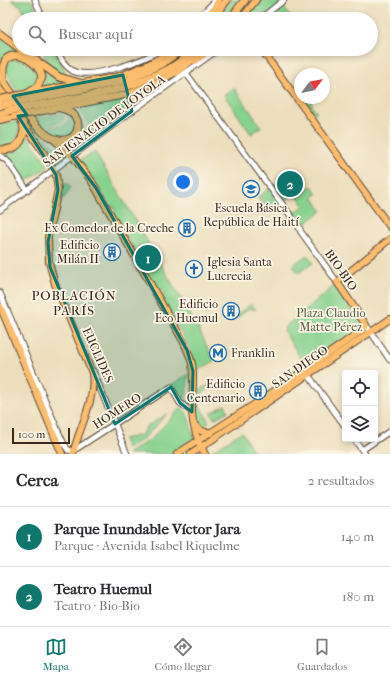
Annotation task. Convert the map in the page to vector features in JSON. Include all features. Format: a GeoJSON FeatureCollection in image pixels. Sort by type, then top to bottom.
{"type":"FeatureCollection","features":[{"type":"Feature","properties":{"kind":"highway"},"geometry":{"type":"LineString","coordinates":[[218,12],[227,0]]}},
{"type":"Feature","properties":{"kind":"highway"},"geometry":{"type":"LineString","coordinates":[[236,12],[245,0]]}},
{"type":"Feature","properties":{"kind":"highway"},"geometry":{"type":"LineString","coordinates":[[0,34],[12,43]]}},
{"type":"Feature","properties":{"kind":"highway"},"geometry":{"type":"LineString","coordinates":[[29,93],[40,84],[42,75],[37,67],[22,56],[12,56],[5,61],[2,79],[29,118],[49,136],[68,140],[77,132],[78,125],[74,116],[69,111],[61,108]]}},
{"type":"Feature","properties":{"kind":"highway"},"geometry":{"type":"LineString","coordinates":[[29,56],[65,80],[83,84]]}},
{"type":"Feature","properties":{"kind":"highway"},"geometry":{"type":"LineString","coordinates":[[0,114],[11,114],[93,96],[124,91],[128,81],[163,63],[173,56]]}},
{"type":"Feature","properties":{"kind":"highway"},"geometry":{"type":"LineString","coordinates":[[1,103],[117,79],[128,81],[169,69],[188,56]]}},
{"type":"Feature","properties":{"kind":"highway"},"geometry":{"type":"LineString","coordinates":[[177,72],[197,56]]}},
{"type":"Feature","properties":{"kind":"highway"},"geometry":{"type":"LineString","coordinates":[[0,90],[23,123],[23,135],[19,143],[12,148],[0,150]]}},
{"type":"Feature","properties":{"kind":"main road"},"geometry":{"type":"LineString","coordinates":[[211,12],[219,0]]}},
{"type":"Feature","properties":{"kind":"main road"},"geometry":{"type":"LineString","coordinates":[[247,12],[256,0]]}},
{"type":"Feature","properties":{"kind":"main road"},"geometry":{"type":"LineString","coordinates":[[128,81],[149,64],[162,56]]}},
{"type":"Feature","properties":{"kind":"main road"},"geometry":{"type":"LineString","coordinates":[[128,81],[152,84],[177,72],[202,56]]}},
{"type":"Feature","properties":{"kind":"main road"},"geometry":{"type":"LineString","coordinates":[[266,56],[390,227]]}},
{"type":"Feature","properties":{"kind":"main road"},"geometry":{"type":"LineString","coordinates":[[21,98],[29,93],[117,79]]}},
{"type":"Feature","properties":{"kind":"main road"},"geometry":{"type":"LineString","coordinates":[[31,110],[61,108],[124,91]]}},
{"type":"Feature","properties":{"kind":"main road"},"geometry":{"type":"LineString","coordinates":[[0,120],[11,114]]}},
{"type":"Feature","properties":{"kind":"main road"},"geometry":{"type":"LineString","coordinates":[[23,123],[54,170]]}},
{"type":"Feature","properties":{"kind":"main road"},"geometry":{"type":"LineString","coordinates":[[49,136],[82,167],[96,188],[187,350],[191,360],[192,370],[193,423],[198,441],[205,454]]}},
{"type":"Feature","properties":{"kind":"main road","name":"EUCLIDES"},"geometry":{"type":"LineString","coordinates":[[54,170],[58,180],[58,190],[48,237],[50,267],[58,290],[91,366]]}},
{"type":"Feature","properties":{"kind":"main road"},"geometry":{"type":"LineString","coordinates":[[336,282],[390,239]]}},
{"type":"Feature","properties":{"kind":"main road","name":"BIO-BIO"},"geometry":{"type":"LineString","coordinates":[[336,282],[366,325]]}},
{"type":"Feature","properties":{"kind":"main road"},"geometry":{"type":"LineString","coordinates":[[0,306],[35,382],[62,454]]}},
{"type":"Feature","properties":{"kind":"main road","name":"SAN DIEGO"},"geometry":{"type":"LineString","coordinates":[[177,454],[390,319]]}},
{"type":"Feature","properties":{"kind":"main road","name":"SAN DIEGO"},"geometry":{"type":"LineString","coordinates":[[191,454],[263,407],[363,330],[366,325]]}},
{"type":"Feature","properties":{"kind":"main road"},"geometry":{"type":"LineString","coordinates":[[73,452],[92,394],[93,381],[91,366]]}},
{"type":"Feature","properties":{"kind":"main road"},"geometry":{"type":"LineString","coordinates":[[193,423],[201,431],[211,433]]}},
{"type":"Feature","properties":{"kind":"street"},"geometry":{"type":"LineString","coordinates":[[35,0],[40,12]]}},
{"type":"Feature","properties":{"kind":"street"},"geometry":{"type":"LineString","coordinates":[[204,12],[216,0]]}},
{"type":"Feature","properties":{"kind":"street"},"geometry":{"type":"LineString","coordinates":[[269,12],[284,0]]}},
{"type":"Feature","properties":{"kind":"street"},"geometry":{"type":"LineString","coordinates":[[60,56],[66,66],[76,72],[90,74],[128,65],[149,56]]}},
{"type":"Feature","properties":{"kind":"street","name":"SAN IGNACIO DE LOYOLA"},"geometry":{"type":"LineString","coordinates":[[0,210],[132,111],[210,56]]}},
{"type":"Feature","properties":{"kind":"street"},"geometry":{"type":"LineString","coordinates":[[128,65],[128,81],[132,111]]}},
{"type":"Feature","properties":{"kind":"street"},"geometry":{"type":"LineString","coordinates":[[112,69],[128,81]]}},
{"type":"Feature","properties":{"kind":"street","name":"BIO-BIO"},"geometry":{"type":"LineString","coordinates":[[186,74],[336,282]]}},
{"type":"Feature","properties":{"kind":"street"},"geometry":{"type":"LineString","coordinates":[[0,156],[9,163],[27,190]]}},
{"type":"Feature","properties":{"kind":"street"},"geometry":{"type":"LineString","coordinates":[[0,293],[35,382],[64,444],[68,450],[73,452]]}},
{"type":"Feature","properties":{"kind":"street","name":"BIO-BIO"},"geometry":{"type":"LineString","coordinates":[[366,325],[390,360]]}},
{"type":"Feature","properties":{"kind":"street","name":"EUCLIDES"},"geometry":{"type":"LineString","coordinates":[[91,366],[127,454]]}},
{"type":"Feature","properties":{"kind":"street"},"geometry":{"type":"LineString","coordinates":[[306,373],[342,422]]}},
{"type":"Feature","properties":{"kind":"street","name":"HOMERO"},"geometry":{"type":"LineString","coordinates":[[73,452],[171,388],[180,403],[192,412]]}},
{"type":"Feature","properties":{"kind":"street"},"geometry":{"type":"LineString","coordinates":[[356,442],[364,452],[390,431]]}},
{"type":"Feature","properties":{"kind":"highlighted area"},"geometry":{"type":"Polygon","coordinates":[[[123,75],[132,111],[72,156],[96,188],[187,350],[193,371],[192,412],[180,403],[171,387],[115,424],[50,267],[48,242],[58,190],[56,175],[18,116],[27,115],[13,96],[123,75]]]}},
{"type":"Feature","properties":{"kind":"green space"},"geometry":{"type":"Polygon","coordinates":[[[11,0],[31,0],[37,12],[24,12],[21,6],[11,0]]]}},
{"type":"Feature","properties":{"kind":"green space"},"geometry":{"type":"Polygon","coordinates":[[[230,0],[240,0],[231,12],[222,12],[230,0]]]}},
{"type":"Feature","properties":{"kind":"green space"},"geometry":{"type":"Polygon","coordinates":[[[257,0],[279,0],[287,12],[249,12],[257,0]]]}},
{"type":"Feature","properties":{"kind":"green space"},"geometry":{"type":"Polygon","coordinates":[[[0,37],[12,46],[12,55],[3,57],[0,64],[0,37]]]}},
{"type":"Feature","properties":{"kind":"green space"},"geometry":{"type":"Polygon","coordinates":[[[45,56],[57,56],[68,78],[59,75],[47,65],[45,56]]]}},
{"type":"Feature","properties":{"kind":"green space"},"geometry":{"type":"Polygon","coordinates":[[[14,59],[22,60],[35,70],[39,77],[36,84],[27,89],[16,91],[6,70],[8,63],[14,59]]]}},
{"type":"Feature","properties":{"kind":"green space"},"geometry":{"type":"Polygon","coordinates":[[[40,68],[64,84],[40,89],[43,87],[45,79],[40,68]]]}},
{"type":"Feature","properties":{"kind":"green space"},"geometry":{"type":"Polygon","coordinates":[[[234,88],[261,127],[251,134],[224,95],[234,88]]]}},
{"type":"Feature","properties":{"kind":"green space"},"geometry":{"type":"Polygon","coordinates":[[[127,99],[126,109],[93,134],[80,109],[127,99]]]}},
{"type":"Feature","properties":{"kind":"green space"},"geometry":{"type":"Polygon","coordinates":[[[305,104],[312,104],[317,112],[313,115],[305,104]]]}},
{"type":"Feature","properties":{"kind":"green space"},"geometry":{"type":"Polygon","coordinates":[[[75,110],[86,133],[72,146],[70,146],[66,143],[78,135],[71,111],[75,110]]]}},
{"type":"Feature","properties":{"kind":"green space"},"geometry":{"type":"Polygon","coordinates":[[[63,113],[64,119],[56,123],[49,124],[45,127],[35,119],[63,113]]]}},
{"type":"Feature","properties":{"kind":"green space"},"geometry":{"type":"Polygon","coordinates":[[[72,118],[74,120],[75,133],[61,138],[48,129],[51,126],[60,127],[69,123],[68,120],[72,118]]]}},
{"type":"Feature","properties":{"kind":"green space"},"geometry":{"type":"Polygon","coordinates":[[[17,121],[19,131],[16,139],[10,144],[0,147],[0,124],[17,121]]]}},
{"type":"Feature","properties":{"kind":"green space"},"geometry":{"type":"Polygon","coordinates":[[[27,121],[49,142],[66,155],[55,163],[27,121]]]}},
{"type":"Feature","properties":{"kind":"green space"},"geometry":{"type":"Polygon","coordinates":[[[26,134],[49,166],[25,182],[11,160],[4,154],[16,150],[23,142],[26,134]]]}},
{"type":"Feature","properties":{"kind":"green space"},"geometry":{"type":"Polygon","coordinates":[[[95,152],[197,326],[214,361],[197,371],[194,371],[190,348],[161,298],[164,294],[162,290],[157,290],[114,214],[115,209],[113,206],[110,207],[80,160],[95,152]]]}},
{"type":"Feature","properties":{"kind":"green space"},"geometry":{"type":"Polygon","coordinates":[[[280,181],[291,196],[269,213],[258,197],[280,181]]]}},
{"type":"Feature","properties":{"kind":"green space"},"geometry":{"type":"Polygon","coordinates":[[[64,183],[68,184],[70,188],[68,193],[60,202],[62,185],[64,183]]]}},
{"type":"Feature","properties":{"kind":"green space"},"geometry":{"type":"Polygon","coordinates":[[[312,186],[317,194],[313,197],[322,211],[303,225],[293,213],[304,206],[298,196],[312,186]]]}},
{"type":"Feature","properties":{"kind":"green space"},"geometry":{"type":"Polygon","coordinates":[[[307,255],[313,263],[298,273],[293,265],[307,255]]]}},
{"type":"Feature","properties":{"kind":"green space","name":"Plaza Claudio Matte Pérez"},"geometry":{"type":"Polygon","coordinates":[[[334,286],[337,287],[362,324],[362,327],[307,364],[304,364],[284,331],[285,327],[334,286]]]}},
{"type":"Feature","properties":{"kind":"green space"},"geometry":{"type":"Polygon","coordinates":[[[251,304],[256,310],[250,308],[234,320],[228,321],[251,304]]]}},
{"type":"Feature","properties":{"kind":"green space"},"geometry":{"type":"Polygon","coordinates":[[[189,374],[184,405],[171,385],[189,374]]]}},
{"type":"Feature","properties":{"kind":"green space"},"geometry":{"type":"Polygon","coordinates":[[[213,382],[217,385],[199,395],[197,392],[213,382]]]}},
{"type":"Feature","properties":{"kind":"green space"},"geometry":{"type":"Polygon","coordinates":[[[195,398],[209,422],[203,426],[201,426],[195,417],[195,398]]]}},
{"type":"Feature","properties":{"kind":"green space"},"geometry":{"type":"Polygon","coordinates":[[[225,405],[228,411],[214,419],[211,413],[225,405]]]}},
{"type":"Feature","properties":{"kind":"green space"},"geometry":{"type":"Polygon","coordinates":[[[180,409],[183,409],[187,413],[194,438],[193,440],[171,454],[127,454],[151,439],[180,409]]]}},
{"type":"Feature","properties":{"kind":"green space"},"geometry":{"type":"Polygon","coordinates":[[[167,414],[145,437],[127,449],[123,439],[141,435],[146,427],[167,414]]]}},
{"type":"Feature","properties":{"kind":"green space"},"geometry":{"type":"Polygon","coordinates":[[[242,432],[255,454],[211,454],[210,452],[242,432]]]}},
{"type":"Feature","properties":{"kind":"place","name":"Teatro Huemul"},"geometry":{"type":"Point","coordinates":[290,184]}},
{"type":"Feature","properties":{"kind":"place","name":"Escuela Básica República de Haití"},"geometry":{"type":"Point","coordinates":[251,189]}},
{"type":"Feature","properties":{"kind":"place","name":"Ex Comedor de la Creche"},"geometry":{"type":"Point","coordinates":[187,228]}},
{"type":"Feature","properties":{"kind":"place","name":"Edificio Milán II"},"geometry":{"type":"Point","coordinates":[112,252]}},
{"type":"Feature","properties":{"kind":"place","name":"Parque Inundable Víctor Jara"},"geometry":{"type":"Point","coordinates":[148,258]}},
{"type":"Feature","properties":{"kind":"place","name":"Iglesia Santa Lucrecia"},"geometry":{"type":"Point","coordinates":[194,269]}},
{"type":"Feature","properties":{"kind":"place","name":"Edificio Eco Huemul"},"geometry":{"type":"Point","coordinates":[231,311]}},
{"type":"Feature","properties":{"kind":"place","name":"Franklin"},"geometry":{"type":"Point","coordinates":[218,353]}},
{"type":"Feature","properties":{"kind":"place","name":"Edificio Centenario"},"geometry":{"type":"Point","coordinates":[258,391]}},
{"type":"Feature","properties":{"kind":"district","name":"POBLACIÓN PARÍS"},"geometry":{"type":"Point","coordinates":[74,302]}}]}
